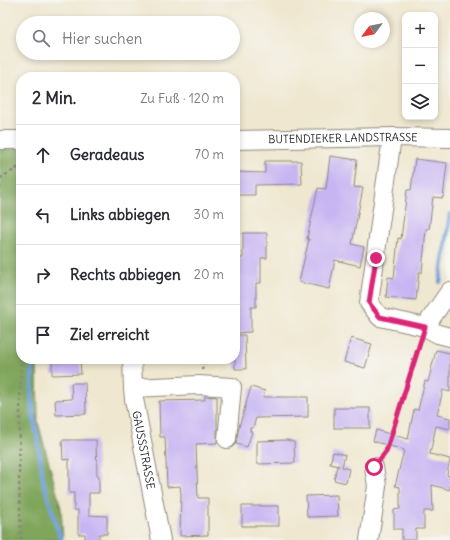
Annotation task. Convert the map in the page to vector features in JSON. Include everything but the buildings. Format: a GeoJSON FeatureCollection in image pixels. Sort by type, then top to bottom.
{"type":"FeatureCollection","features":[{"type":"Feature","properties":{"kind":"street","name":"BUTENDIEKER LANDSTRASSE"},"geometry":{"type":"LineString","coordinates":[[240,140],[392,137],[450,138]]}},
{"type":"Feature","properties":{"kind":"street"},"geometry":{"type":"LineString","coordinates":[[392,137],[369,303],[380,317],[425,327],[450,338]]}},
{"type":"Feature","properties":{"kind":"street"},"geometry":{"type":"LineString","coordinates":[[0,140],[16,140]]}},
{"type":"Feature","properties":{"kind":"street"},"geometry":{"type":"LineString","coordinates":[[425,327],[450,290]]}},
{"type":"Feature","properties":{"kind":"street","name":"GAUSSSTRASSE"},"geometry":{"type":"LineString","coordinates":[[132,364],[133,388],[161,540]]}},
{"type":"Feature","properties":{"kind":"street"},"geometry":{"type":"LineString","coordinates":[[133,388],[199,385],[232,387],[227,440]]}},
{"type":"Feature","properties":{"kind":"street"},"geometry":{"type":"LineString","coordinates":[[369,540],[377,486],[374,467]]}},
{"type":"Feature","properties":{"kind":"path"},"geometry":{"type":"LineString","coordinates":[[0,178],[16,169]]}},
{"type":"Feature","properties":{"kind":"path"},"geometry":{"type":"LineString","coordinates":[[374,467],[386,452],[425,327]]}},
{"type":"Feature","properties":{"kind":"path"},"geometry":{"type":"LineString","coordinates":[[21,364],[19,475],[21,540]]}},
{"type":"Feature","properties":{"kind":"green space"},"geometry":{"type":"Polygon","coordinates":[[[0,149],[16,149],[16,364],[37,364],[38,422],[61,508],[63,540],[0,540],[0,149]]]}},
{"type":"Feature","properties":{"kind":"waterway"},"geometry":{"type":"LineString","coordinates":[[440,282],[450,214]]}},
{"type":"Feature","properties":{"kind":"waterway"},"geometry":{"type":"LineString","coordinates":[[33,364],[31,398],[44,484],[61,540]]}},
{"type":"Feature","properties":{"kind":"route"},"geometry":{"type":"LineString","coordinates":[[374,467],[386,452],[425,327],[380,317],[369,303],[376,258]]}}]}
